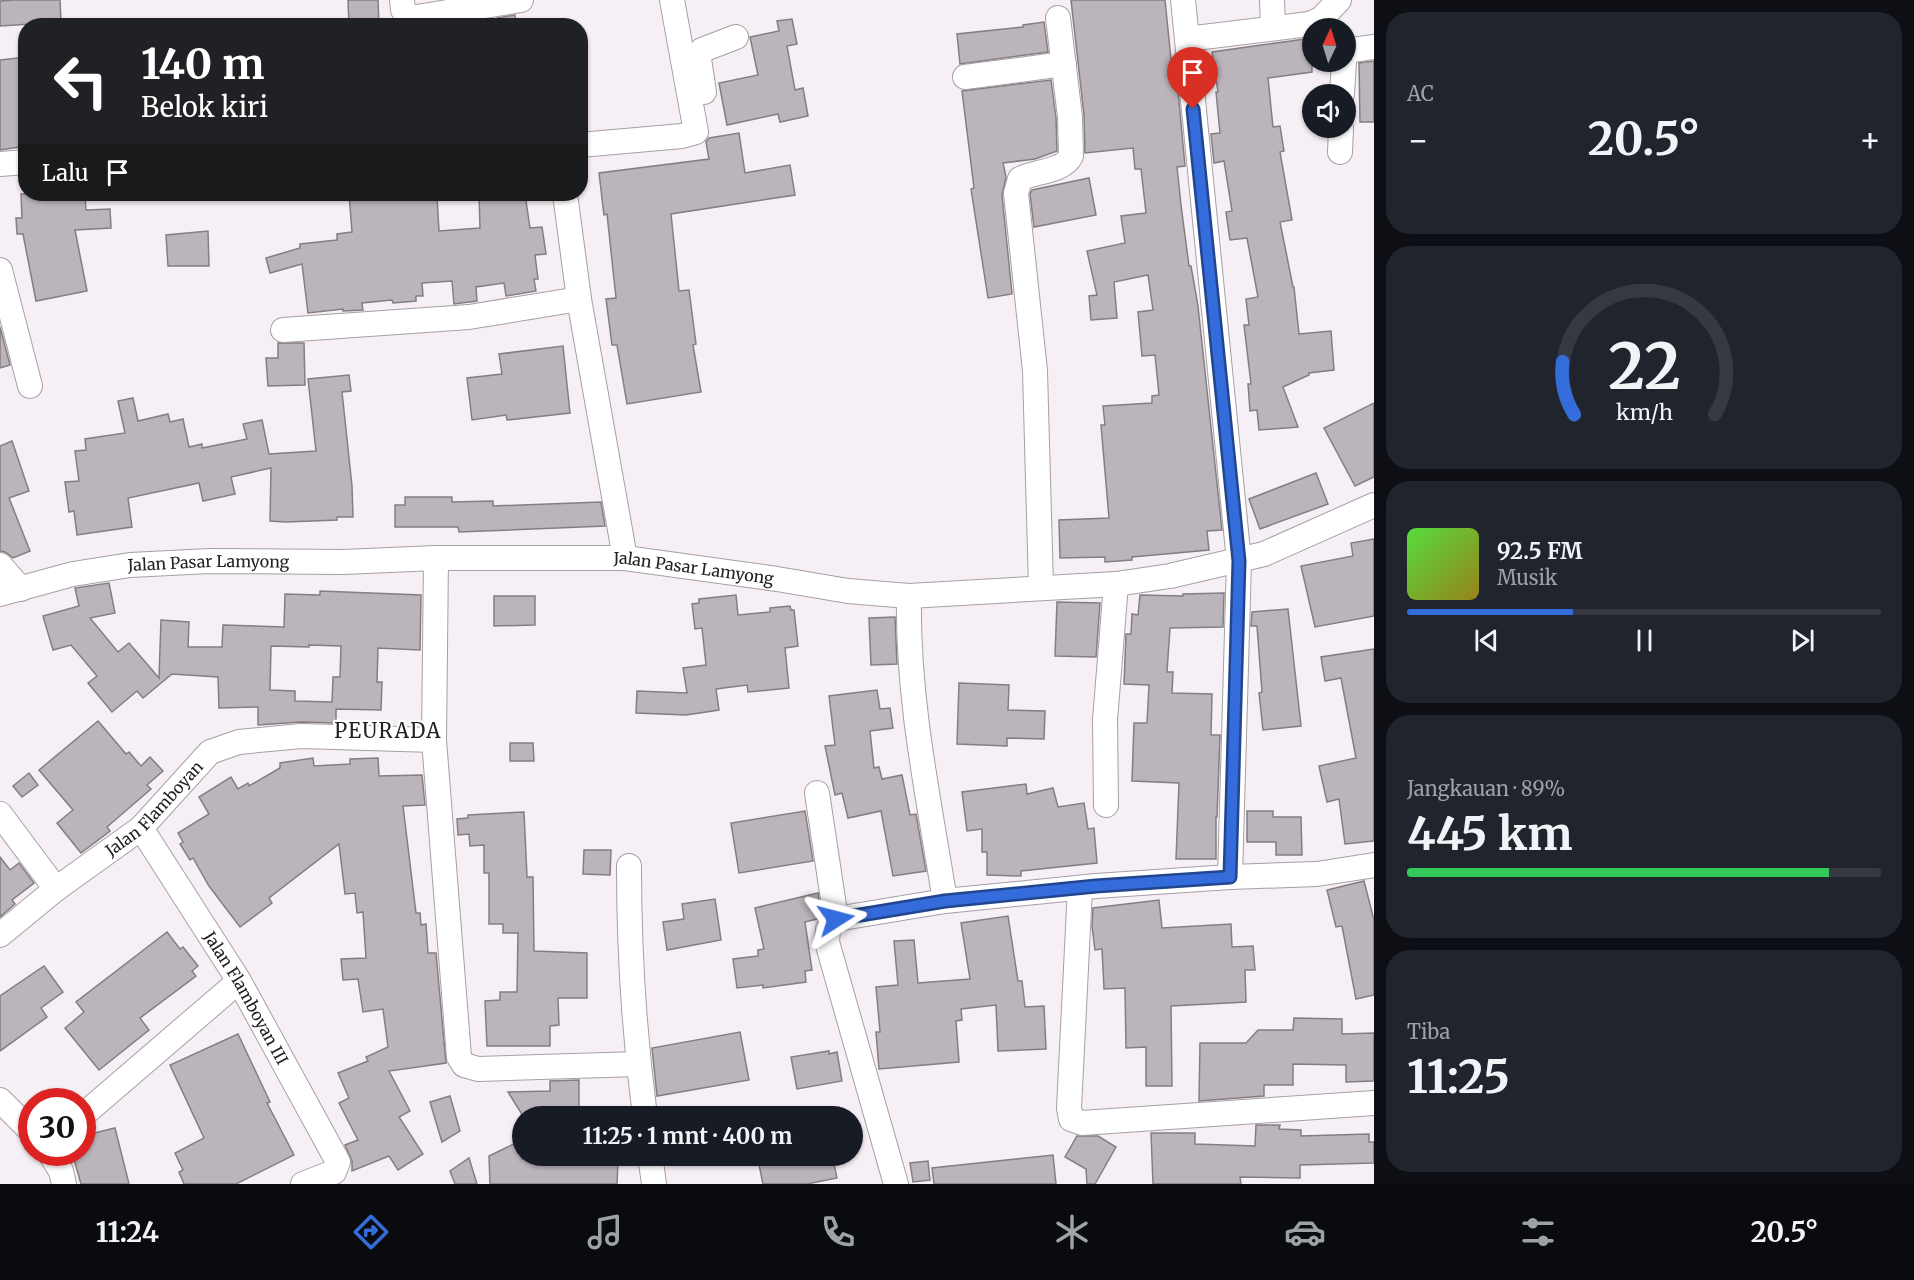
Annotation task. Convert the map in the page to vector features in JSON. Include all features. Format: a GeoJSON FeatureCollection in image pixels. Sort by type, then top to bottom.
{"type":"FeatureCollection","features":[{"type":"Feature","properties":{"kind":"street"},"geometry":{"type":"LineString","coordinates":[[402,0],[403,10],[407,16],[417,17],[521,0]]}},
{"type":"Feature","properties":{"kind":"street"},"geometry":{"type":"LineString","coordinates":[[672,0],[696,132]]}},
{"type":"Feature","properties":{"kind":"street"},"geometry":{"type":"LineString","coordinates":[[1183,0],[1239,561],[1230,877]]}},
{"type":"Feature","properties":{"kind":"street"},"geometry":{"type":"LineString","coordinates":[[1272,0],[1273,28]]}},
{"type":"Feature","properties":{"kind":"street"},"geometry":{"type":"LineString","coordinates":[[1186,39],[1309,24],[1317,21],[1339,0]]}},
{"type":"Feature","properties":{"kind":"street"},"geometry":{"type":"LineString","coordinates":[[1041,587],[1035,371],[1016,193],[1020,179],[1028,174],[1062,166],[1069,161],[1071,156],[1070,117],[1058,18]]}},
{"type":"Feature","properties":{"kind":"street"},"geometry":{"type":"LineString","coordinates":[[588,144],[682,136],[708,125],[699,59],[702,50],[736,37]]}},
{"type":"Feature","properties":{"kind":"street"},"geometry":{"type":"LineString","coordinates":[[1356,49],[1374,47]]}},
{"type":"Feature","properties":{"kind":"street"},"geometry":{"type":"LineString","coordinates":[[965,77],[1064,64]]}},
{"type":"Feature","properties":{"kind":"street"},"geometry":{"type":"LineString","coordinates":[[1340,152],[1341,138]]}},
{"type":"Feature","properties":{"kind":"street"},"geometry":{"type":"LineString","coordinates":[[0,165],[18,163]]}},
{"type":"Feature","properties":{"kind":"street"},"geometry":{"type":"LineString","coordinates":[[566,201],[579,299],[625,558]]}},
{"type":"Feature","properties":{"kind":"street"},"geometry":{"type":"LineString","coordinates":[[0,270],[30,386]]}},
{"type":"Feature","properties":{"kind":"street"},"geometry":{"type":"LineString","coordinates":[[283,330],[469,317],[579,299]]}},
{"type":"Feature","properties":{"kind":"street","name":"Jalan Pasar Lamyong"},"geometry":{"type":"LineString","coordinates":[[10,592],[73,574],[130,565],[210,561],[343,562],[436,558],[625,558],[848,591],[909,596],[1116,584],[1170,576],[1239,561],[1285,545],[1374,506]]}},
{"type":"Feature","properties":{"kind":"street"},"geometry":{"type":"LineString","coordinates":[[436,558],[434,740],[459,1057],[464,1065],[478,1069],[638,1064]]}},
{"type":"Feature","properties":{"kind":"street"},"geometry":{"type":"LineString","coordinates":[[0,565],[10,592]]}},
{"type":"Feature","properties":{"kind":"street"},"geometry":{"type":"LineString","coordinates":[[1106,805],[1105,720],[1116,584]]}},
{"type":"Feature","properties":{"kind":"street"},"geometry":{"type":"LineString","coordinates":[[909,596],[915,706],[945,901]]}},
{"type":"Feature","properties":{"kind":"street","name":"Jalan Flamboyan"},"geometry":{"type":"LineString","coordinates":[[0,935],[56,889],[141,828],[210,752],[240,742],[301,736],[434,740]]}},
{"type":"Feature","properties":{"kind":"street"},"geometry":{"type":"LineString","coordinates":[[817,793],[836,919]]}},
{"type":"Feature","properties":{"kind":"street"},"geometry":{"type":"LineString","coordinates":[[0,814],[56,889]]}},
{"type":"Feature","properties":{"kind":"street","name":"Jalan Flamboyan III"},"geometry":{"type":"LineString","coordinates":[[141,828],[239,981],[338,1162],[334,1172],[303,1184]]}},
{"type":"Feature","properties":{"kind":"street"},"geometry":{"type":"LineString","coordinates":[[896,1184],[827,942],[828,929],[836,919],[945,901],[1230,877],[1317,874],[1374,865]]}},
{"type":"Feature","properties":{"kind":"street"},"geometry":{"type":"LineString","coordinates":[[629,866],[629,944],[638,1064],[644,1106]]}},
{"type":"Feature","properties":{"kind":"street"},"geometry":{"type":"LineString","coordinates":[[1080,888],[1071,1119],[1082,1123],[1374,1103]]}},
{"type":"Feature","properties":{"kind":"street"},"geometry":{"type":"LineString","coordinates":[[96,1104],[239,981]]}},
{"type":"Feature","properties":{"kind":"street"},"geometry":{"type":"LineString","coordinates":[[0,1100],[18,1118]]}},
{"type":"Feature","properties":{"kind":"street"},"geometry":{"type":"LineString","coordinates":[[58,1166],[64,1184]]}},
{"type":"Feature","properties":{"kind":"street"},"geometry":{"type":"LineString","coordinates":[[652,1166],[654,1184]]}},
{"type":"Feature","properties":{"kind":"building"},"geometry":{"type":"Polygon","coordinates":[[[60,0],[61,18],[18,18],[18,25],[0,26],[0,1],[60,0]]]}},
{"type":"Feature","properties":{"kind":"building"},"geometry":{"type":"Polygon","coordinates":[[[348,0],[378,0],[379,18],[349,18],[348,0]]]}},
{"type":"Feature","properties":{"kind":"building"},"geometry":{"type":"Polygon","coordinates":[[[1071,0],[1165,0],[1171,59],[1175,59],[1185,166],[1177,167],[1181,205],[1189,266],[1191,266],[1198,306],[1222,530],[1207,531],[1209,550],[1132,557],[1132,560],[1105,562],[1105,557],[1060,558],[1059,520],[1109,518],[1101,425],[1105,425],[1103,406],[1152,403],[1152,396],[1159,395],[1155,355],[1142,356],[1138,312],[1153,310],[1148,275],[1114,282],[1117,318],[1091,320],[1089,296],[1097,295],[1087,251],[1125,243],[1121,216],[1146,213],[1141,169],[1135,169],[1133,148],[1085,153],[1084,115],[1071,0]]]}},
{"type":"Feature","properties":{"kind":"building"},"geometry":{"type":"Polygon","coordinates":[[[515,15],[515,18],[497,18],[515,15]]]}},
{"type":"Feature","properties":{"kind":"building"},"geometry":{"type":"Polygon","coordinates":[[[792,19],[797,44],[787,46],[795,90],[803,88],[808,116],[780,122],[778,114],[727,125],[719,83],[758,75],[750,37],[779,31],[777,21],[792,19]]]}},
{"type":"Feature","properties":{"kind":"building"},"geometry":{"type":"Polygon","coordinates":[[[1044,22],[1048,52],[960,64],[957,34],[1023,27],[1023,25],[1044,22]]]}},
{"type":"Feature","properties":{"kind":"building"},"geometry":{"type":"Polygon","coordinates":[[[1302,39],[1302,72],[1312,72],[1268,78],[1273,127],[1280,126],[1284,151],[1280,152],[1292,220],[1280,222],[1294,287],[1299,334],[1331,331],[1334,370],[1309,373],[1283,387],[1298,427],[1259,430],[1257,410],[1250,411],[1248,384],[1251,384],[1244,325],[1249,325],[1246,299],[1258,297],[1247,238],[1230,240],[1226,212],[1232,211],[1224,161],[1214,163],[1211,134],[1220,133],[1216,92],[1218,92],[1212,52],[1302,39]]]}},
{"type":"Feature","properties":{"kind":"building"},"geometry":{"type":"Polygon","coordinates":[[[18,58],[18,147],[0,150],[0,60],[18,58]]]}},
{"type":"Feature","properties":{"kind":"building"},"geometry":{"type":"Polygon","coordinates":[[[1374,61],[1374,122],[1360,122],[1359,63],[1374,61]]]}},
{"type":"Feature","properties":{"kind":"building"},"geometry":{"type":"Polygon","coordinates":[[[1051,80],[1057,151],[1035,159],[1003,163],[1006,177],[1002,195],[1012,294],[988,298],[971,189],[974,188],[962,91],[1051,80]]]}},
{"type":"Feature","properties":{"kind":"building"},"geometry":{"type":"Polygon","coordinates":[[[739,133],[745,173],[790,165],[795,195],[671,214],[679,291],[689,290],[696,344],[693,345],[701,392],[627,404],[617,345],[612,345],[606,299],[616,298],[607,214],[604,215],[599,173],[709,159],[706,142],[709,138],[739,133]]]}},
{"type":"Feature","properties":{"kind":"building"},"geometry":{"type":"Polygon","coordinates":[[[1089,178],[1096,215],[1034,227],[1030,194],[1032,190],[1089,178]]]}},
{"type":"Feature","properties":{"kind":"building"},"geometry":{"type":"Polygon","coordinates":[[[21,201],[85,201],[86,210],[110,209],[111,228],[75,230],[87,291],[36,301],[23,234],[17,234],[16,218],[22,218],[21,201]]]}},
{"type":"Feature","properties":{"kind":"building"},"geometry":{"type":"Polygon","coordinates":[[[350,201],[437,201],[439,231],[480,228],[479,201],[526,201],[530,228],[542,227],[546,254],[535,255],[538,279],[534,279],[536,291],[506,296],[504,283],[476,287],[477,301],[454,304],[452,281],[422,283],[423,296],[416,296],[416,301],[393,303],[392,300],[362,303],[363,310],[343,311],[343,309],[308,313],[302,264],[270,273],[266,258],[300,248],[300,244],[337,240],[337,234],[352,232],[350,201]]]}},
{"type":"Feature","properties":{"kind":"building"},"geometry":{"type":"Polygon","coordinates":[[[208,231],[209,266],[168,266],[166,235],[208,231]]]}},
{"type":"Feature","properties":{"kind":"building"},"geometry":{"type":"Polygon","coordinates":[[[0,327],[10,365],[0,368],[0,327]]]}},
{"type":"Feature","properties":{"kind":"building"},"geometry":{"type":"Polygon","coordinates":[[[278,343],[304,343],[305,385],[268,386],[266,358],[278,358],[278,343]]]}},
{"type":"Feature","properties":{"kind":"building"},"geometry":{"type":"Polygon","coordinates":[[[563,346],[570,413],[507,420],[506,415],[472,420],[467,378],[502,374],[499,354],[563,346]]]}},
{"type":"Feature","properties":{"kind":"building"},"geometry":{"type":"Polygon","coordinates":[[[349,375],[351,391],[342,392],[353,517],[337,517],[337,520],[270,521],[271,468],[231,477],[235,494],[203,501],[199,483],[128,498],[132,527],[77,535],[74,511],[69,512],[65,482],[79,481],[75,451],[86,450],[85,439],[125,433],[118,401],[133,398],[138,421],[168,414],[170,422],[183,419],[189,447],[202,444],[202,448],[247,439],[243,424],[262,420],[269,454],[316,451],[308,379],[349,375]]]}},
{"type":"Feature","properties":{"kind":"building"},"geometry":{"type":"Polygon","coordinates":[[[1374,403],[1374,477],[1355,486],[1324,428],[1374,403]]]}},
{"type":"Feature","properties":{"kind":"building"},"geometry":{"type":"Polygon","coordinates":[[[12,441],[29,491],[9,498],[30,551],[13,558],[0,551],[0,446],[12,441]]]}},
{"type":"Feature","properties":{"kind":"building"},"geometry":{"type":"Polygon","coordinates":[[[1316,473],[1328,504],[1260,529],[1249,499],[1316,473]]]}},
{"type":"Feature","properties":{"kind":"building"},"geometry":{"type":"Polygon","coordinates":[[[405,497],[452,497],[452,502],[493,501],[493,506],[601,502],[605,526],[459,532],[458,527],[395,527],[395,505],[405,505],[405,497]]]}},
{"type":"Feature","properties":{"kind":"building"},"geometry":{"type":"Polygon","coordinates":[[[1374,539],[1374,616],[1315,627],[1301,566],[1353,556],[1351,543],[1374,539]]]}},
{"type":"Feature","properties":{"kind":"building"},"geometry":{"type":"Polygon","coordinates":[[[109,583],[115,613],[90,618],[118,652],[129,643],[159,678],[161,620],[189,622],[188,647],[222,647],[223,625],[284,627],[285,594],[320,595],[320,591],[421,595],[420,650],[378,648],[377,682],[382,682],[381,710],[336,709],[336,723],[301,722],[258,725],[258,707],[219,708],[218,677],[172,674],[143,698],[137,691],[112,712],[88,683],[97,676],[71,645],[53,650],[43,616],[79,606],[75,588],[109,583]],[[271,646],[270,690],[295,691],[295,701],[332,702],[333,677],[340,677],[341,646],[271,646]]]}},
{"type":"Feature","properties":{"kind":"building"},"geometry":{"type":"Polygon","coordinates":[[[1224,593],[1223,627],[1170,628],[1167,672],[1173,672],[1172,693],[1212,694],[1211,735],[1220,735],[1216,859],[1176,859],[1179,783],[1132,781],[1134,723],[1147,723],[1149,685],[1124,684],[1126,634],[1131,634],[1132,614],[1138,615],[1140,595],[1183,596],[1183,594],[1224,593]]]}},
{"type":"Feature","properties":{"kind":"building"},"geometry":{"type":"Polygon","coordinates":[[[736,595],[738,615],[770,612],[770,608],[790,606],[791,610],[794,610],[798,646],[785,648],[789,688],[748,692],[747,685],[716,689],[719,710],[686,715],[636,713],[637,691],[687,693],[683,668],[706,665],[702,628],[695,629],[692,604],[699,603],[699,599],[736,595]]]}},
{"type":"Feature","properties":{"kind":"building"},"geometry":{"type":"Polygon","coordinates":[[[494,596],[535,596],[535,625],[494,626],[494,596]]]}},
{"type":"Feature","properties":{"kind":"building"},"geometry":{"type":"Polygon","coordinates":[[[1057,602],[1100,603],[1096,657],[1055,656],[1057,602]]]}},
{"type":"Feature","properties":{"kind":"building"},"geometry":{"type":"Polygon","coordinates":[[[1288,609],[1301,726],[1263,730],[1259,693],[1262,692],[1257,626],[1251,626],[1252,612],[1288,609]]]}},
{"type":"Feature","properties":{"kind":"building"},"geometry":{"type":"Polygon","coordinates":[[[895,617],[897,664],[871,665],[869,618],[895,617]]]}},
{"type":"Feature","properties":{"kind":"building"},"geometry":{"type":"Polygon","coordinates":[[[1374,649],[1374,841],[1345,844],[1339,799],[1327,802],[1319,766],[1356,758],[1341,678],[1325,681],[1321,657],[1374,649]]]}},
{"type":"Feature","properties":{"kind":"building"},"geometry":{"type":"Polygon","coordinates":[[[959,683],[1009,685],[1008,710],[1045,711],[1044,739],[1007,738],[1007,746],[957,744],[959,683]]]}},
{"type":"Feature","properties":{"kind":"building"},"geometry":{"type":"Polygon","coordinates":[[[877,690],[880,709],[890,708],[893,728],[870,731],[874,768],[879,767],[882,779],[902,775],[910,815],[916,814],[926,871],[893,876],[881,811],[848,818],[842,793],[835,795],[825,746],[835,745],[829,696],[877,690]]]}},
{"type":"Feature","properties":{"kind":"building"},"geometry":{"type":"Polygon","coordinates":[[[98,721],[126,754],[129,752],[141,766],[150,757],[163,771],[147,785],[151,789],[107,827],[110,831],[81,853],[57,823],[73,810],[39,770],[98,721]]]}},
{"type":"Feature","properties":{"kind":"building"},"geometry":{"type":"Polygon","coordinates":[[[510,743],[533,743],[534,761],[510,761],[510,743]]]}},
{"type":"Feature","properties":{"kind":"building"},"geometry":{"type":"Polygon","coordinates":[[[313,758],[314,766],[350,764],[350,759],[378,758],[379,776],[422,775],[425,805],[403,806],[416,913],[420,913],[421,925],[426,924],[428,953],[436,953],[446,1063],[389,1071],[410,1111],[399,1117],[423,1154],[398,1170],[389,1156],[352,1171],[352,1161],[345,1145],[358,1140],[339,1103],[349,1098],[338,1073],[368,1061],[366,1057],[388,1047],[383,1009],[363,1012],[358,979],[343,980],[341,959],[366,958],[363,912],[357,913],[355,893],[345,894],[339,844],[269,898],[272,903],[240,927],[209,886],[193,858],[190,860],[180,844],[183,842],[178,833],[209,814],[199,797],[231,777],[238,789],[248,783],[249,786],[280,768],[280,763],[313,758]]]}},
{"type":"Feature","properties":{"kind":"building"},"geometry":{"type":"Polygon","coordinates":[[[29,773],[38,785],[22,797],[13,786],[29,773]]]}},
{"type":"Feature","properties":{"kind":"building"},"geometry":{"type":"Polygon","coordinates":[[[1026,784],[1027,794],[1053,788],[1058,807],[1084,803],[1088,829],[1094,828],[1097,863],[1021,871],[1021,876],[987,875],[987,852],[982,852],[982,829],[967,831],[962,792],[1026,784]]]}},
{"type":"Feature","properties":{"kind":"building"},"geometry":{"type":"Polygon","coordinates":[[[805,811],[813,861],[739,873],[731,823],[805,811]]]}},
{"type":"Feature","properties":{"kind":"building"},"geometry":{"type":"Polygon","coordinates":[[[1247,811],[1273,811],[1273,817],[1301,817],[1302,855],[1276,855],[1276,842],[1247,842],[1247,811]]]}},
{"type":"Feature","properties":{"kind":"building"},"geometry":{"type":"Polygon","coordinates":[[[524,812],[527,877],[533,877],[534,951],[587,953],[587,998],[558,998],[559,1025],[550,1026],[550,1046],[487,1046],[485,1001],[500,1000],[500,992],[517,992],[518,933],[503,933],[503,924],[489,924],[489,873],[484,873],[484,845],[470,846],[469,834],[458,835],[457,819],[468,818],[468,815],[524,812]]]}},
{"type":"Feature","properties":{"kind":"building"},"geometry":{"type":"Polygon","coordinates":[[[584,850],[611,850],[610,875],[583,874],[584,850]]]}},
{"type":"Feature","properties":{"kind":"building"},"geometry":{"type":"Polygon","coordinates":[[[0,857],[10,870],[19,863],[34,883],[12,900],[15,904],[0,917],[0,857]]]}},
{"type":"Feature","properties":{"kind":"building"},"geometry":{"type":"Polygon","coordinates":[[[1364,881],[1374,920],[1374,995],[1356,999],[1342,926],[1336,927],[1327,890],[1364,881]]]}},
{"type":"Feature","properties":{"kind":"building"},"geometry":{"type":"Polygon","coordinates":[[[818,893],[821,915],[817,919],[805,922],[812,970],[805,971],[806,982],[763,988],[763,985],[737,988],[733,959],[758,956],[758,950],[764,949],[755,908],[818,893]]]}},
{"type":"Feature","properties":{"kind":"building"},"geometry":{"type":"Polygon","coordinates":[[[715,899],[721,940],[667,950],[663,922],[684,919],[682,904],[715,899]]]}},
{"type":"Feature","properties":{"kind":"building"},"geometry":{"type":"Polygon","coordinates":[[[1159,900],[1162,928],[1231,924],[1232,947],[1253,946],[1255,970],[1245,970],[1246,1002],[1171,1006],[1172,1086],[1146,1086],[1146,1047],[1126,1048],[1125,988],[1104,989],[1102,949],[1095,950],[1092,926],[1093,908],[1159,900]]]}},
{"type":"Feature","properties":{"kind":"building"},"geometry":{"type":"Polygon","coordinates":[[[1008,916],[1018,981],[1022,981],[1025,1007],[1044,1006],[1046,1049],[998,1051],[996,1005],[961,1009],[962,1020],[956,1021],[959,1062],[879,1069],[876,1032],[880,1032],[876,987],[898,985],[894,941],[914,940],[918,983],[970,979],[961,923],[1008,916]]]}},
{"type":"Feature","properties":{"kind":"building"},"geometry":{"type":"Polygon","coordinates":[[[167,932],[180,949],[183,947],[198,966],[192,971],[196,976],[140,1018],[149,1030],[99,1070],[65,1028],[84,1012],[76,1002],[167,932]]]}},
{"type":"Feature","properties":{"kind":"building"},"geometry":{"type":"Polygon","coordinates":[[[44,966],[63,992],[41,1008],[47,1017],[0,1051],[0,996],[44,966]]]}},
{"type":"Feature","properties":{"kind":"building"},"geometry":{"type":"Polygon","coordinates":[[[1294,1018],[1342,1019],[1342,1034],[1374,1033],[1374,1081],[1346,1082],[1346,1065],[1293,1064],[1293,1085],[1264,1085],[1264,1096],[1199,1101],[1200,1043],[1246,1043],[1258,1030],[1293,1030],[1294,1018]]]}},
{"type":"Feature","properties":{"kind":"building"},"geometry":{"type":"Polygon","coordinates":[[[740,1032],[749,1080],[657,1096],[652,1048],[740,1032]]]}},
{"type":"Feature","properties":{"kind":"building"},"geometry":{"type":"Polygon","coordinates":[[[238,1034],[270,1102],[267,1103],[294,1155],[236,1184],[184,1184],[179,1172],[183,1170],[175,1153],[204,1138],[170,1065],[238,1034]]]}},
{"type":"Feature","properties":{"kind":"building"},"geometry":{"type":"Polygon","coordinates":[[[829,1051],[829,1054],[837,1052],[842,1081],[797,1089],[791,1057],[829,1051]]]}},
{"type":"Feature","properties":{"kind":"building"},"geometry":{"type":"Polygon","coordinates":[[[579,1080],[579,1106],[517,1106],[508,1092],[550,1091],[550,1081],[579,1080]]]}},
{"type":"Feature","properties":{"kind":"building"},"geometry":{"type":"Polygon","coordinates":[[[450,1096],[460,1131],[442,1142],[430,1102],[450,1096]]]}},
{"type":"Feature","properties":{"kind":"building"},"geometry":{"type":"Polygon","coordinates":[[[1256,1125],[1280,1125],[1279,1129],[1301,1130],[1301,1136],[1369,1134],[1369,1142],[1374,1142],[1374,1163],[1300,1165],[1300,1178],[1240,1177],[1241,1184],[1153,1184],[1151,1133],[1195,1133],[1195,1144],[1255,1146],[1256,1125]]]}},
{"type":"Feature","properties":{"kind":"building"},"geometry":{"type":"Polygon","coordinates":[[[115,1128],[129,1184],[81,1184],[76,1166],[96,1166],[96,1133],[115,1128]]]}},
{"type":"Feature","properties":{"kind":"building"},"geometry":{"type":"Polygon","coordinates":[[[1077,1136],[1098,1136],[1116,1147],[1095,1184],[1087,1184],[1086,1169],[1065,1157],[1077,1136]]]}},
{"type":"Feature","properties":{"kind":"building"},"geometry":{"type":"Polygon","coordinates":[[[512,1145],[512,1166],[618,1166],[617,1184],[490,1184],[489,1156],[512,1145]]]}},
{"type":"Feature","properties":{"kind":"building"},"geometry":{"type":"Polygon","coordinates":[[[1053,1155],[1056,1184],[934,1184],[932,1168],[1053,1155]]]}},
{"type":"Feature","properties":{"kind":"building"},"geometry":{"type":"Polygon","coordinates":[[[469,1158],[477,1184],[455,1184],[450,1171],[469,1158]]]}},
{"type":"Feature","properties":{"kind":"building"},"geometry":{"type":"Polygon","coordinates":[[[928,1161],[930,1180],[913,1182],[910,1163],[928,1161]]]}},
{"type":"Feature","properties":{"kind":"building"},"geometry":{"type":"Polygon","coordinates":[[[759,1166],[834,1166],[837,1178],[807,1184],[763,1184],[759,1166]]]}},
{"type":"Feature","properties":{"kind":"district","name":"PEURADA"},"geometry":{"type":"Point","coordinates":[388,730]}},
{"type":"Feature","properties":{"kind":"route"},"geometry":{"type":"LineString","coordinates":[[836,919],[945,901],[1096,886],[1230,877],[1239,561],[1193,109]]}}]}
